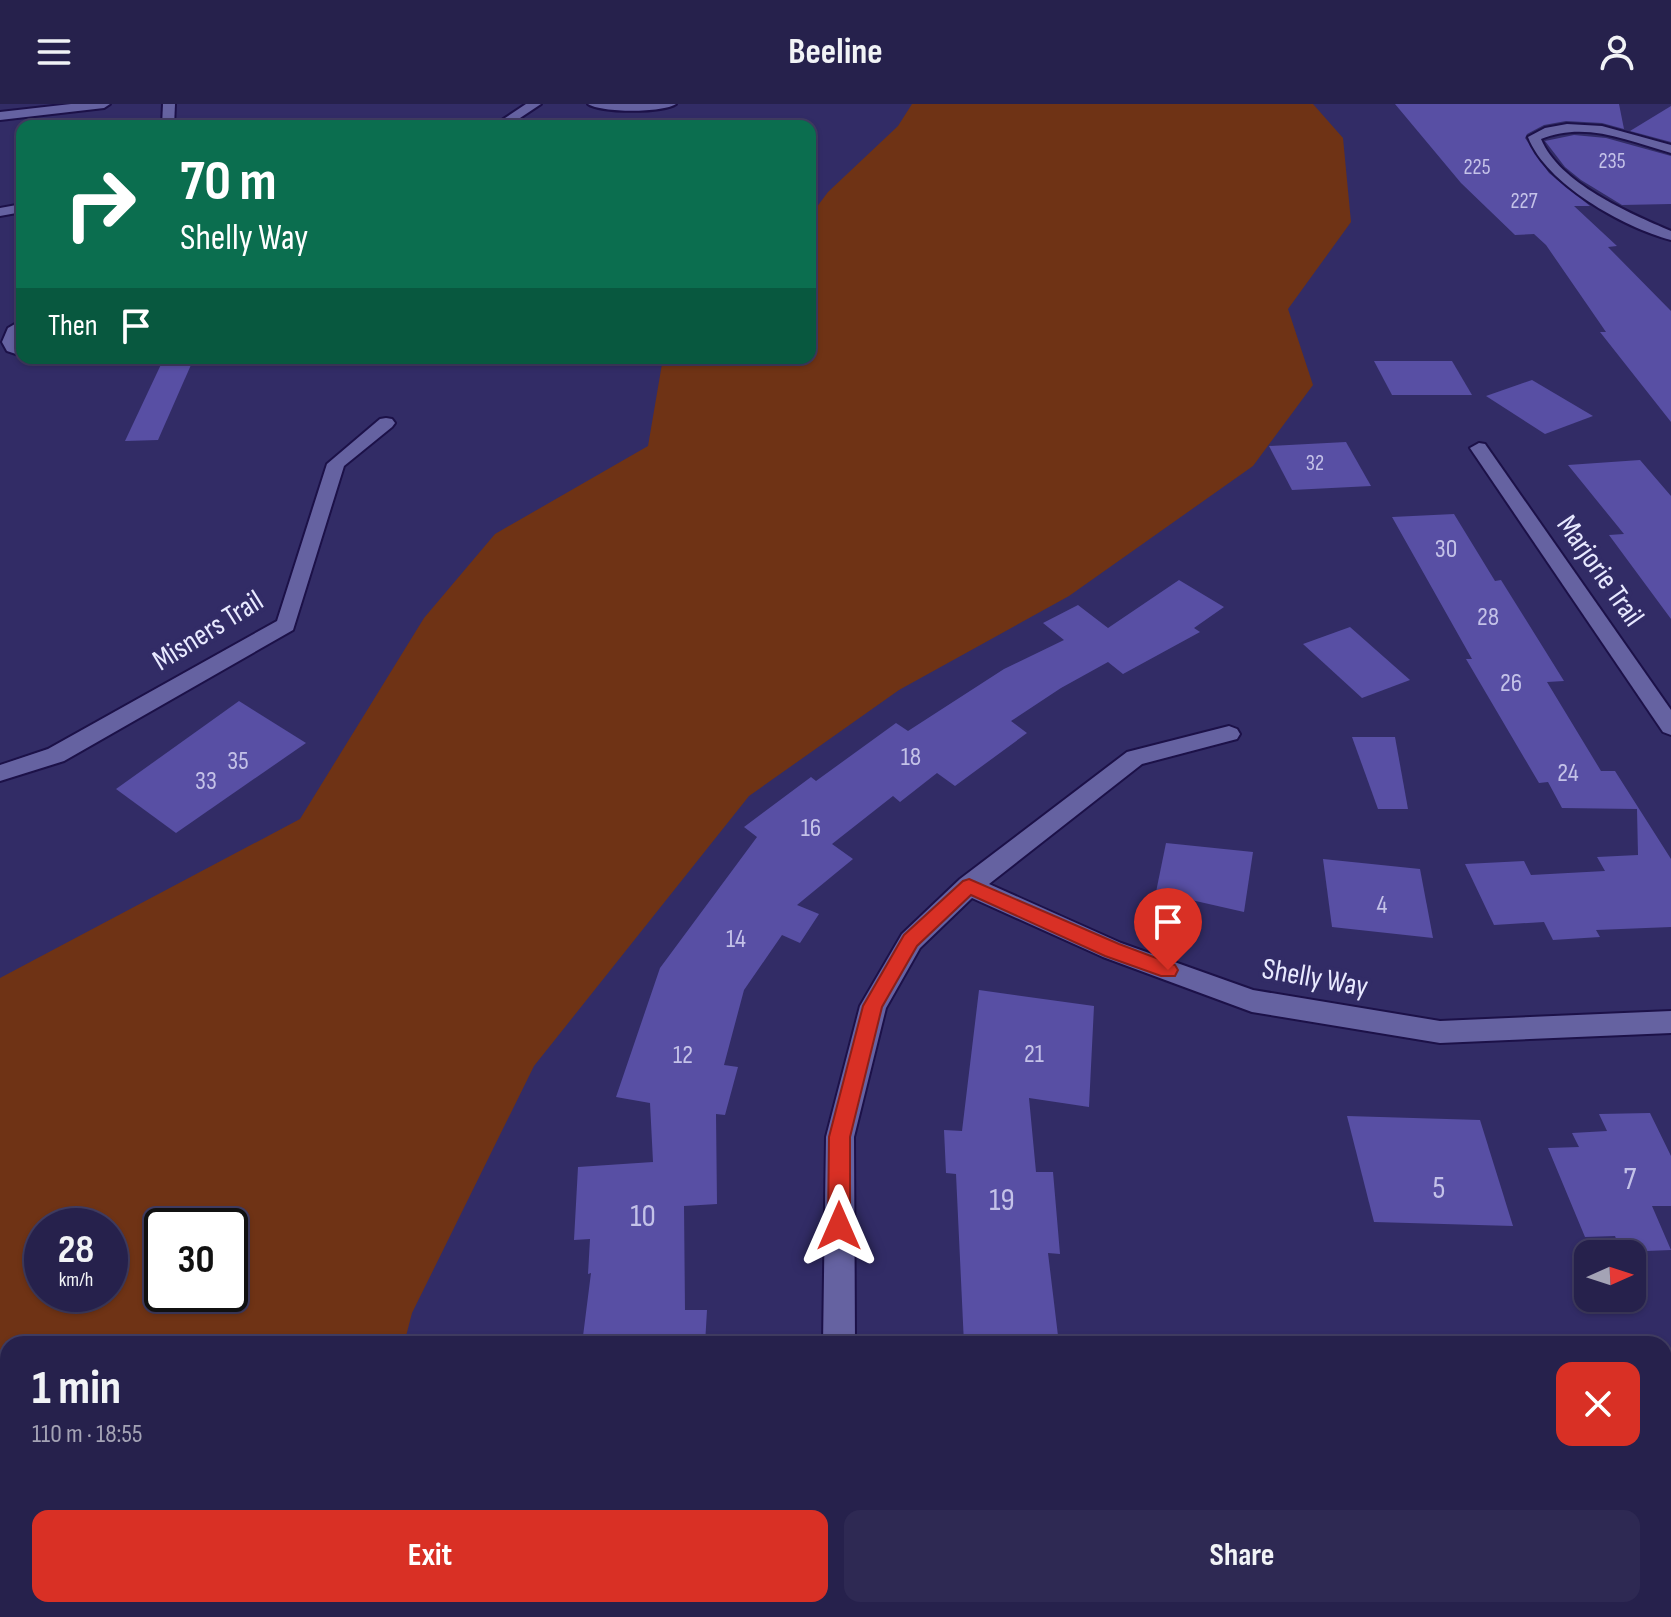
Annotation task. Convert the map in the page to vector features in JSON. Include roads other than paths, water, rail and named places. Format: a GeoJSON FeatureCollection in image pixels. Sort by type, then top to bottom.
{"type":"FeatureCollection","features":[{"type":"Feature","properties":{"kind":"street"},"geometry":{"type":"LineString","coordinates":[[0,116],[104,104]]}},
{"type":"Feature","properties":{"kind":"street"},"geometry":{"type":"LineString","coordinates":[[509,120],[535,104]]}},
{"type":"Feature","properties":{"kind":"street"},"geometry":{"type":"LineString","coordinates":[[594,104],[631,107],[670,104]]}},
{"type":"Feature","properties":{"kind":"street"},"geometry":{"type":"LineString","coordinates":[[1671,149],[1641,138],[1592,129],[1566,128],[1545,131],[1534,137],[1536,148],[1567,179],[1639,223],[1671,236]]}},
{"type":"Feature","properties":{"kind":"street"},"geometry":{"type":"LineString","coordinates":[[16,330],[10,342],[16,349]]}},
{"type":"Feature","properties":{"kind":"street","name":"Misners Trail"},"geometry":{"type":"LineString","coordinates":[[0,773],[56,755],[286,625],[336,464],[386,423]]}},
{"type":"Feature","properties":{"kind":"street","name":"Marjorie Trail"},"geometry":{"type":"LineString","coordinates":[[1479,448],[1671,727]]}},
{"type":"Feature","properties":{"kind":"street"},"geometry":{"type":"LineString","coordinates":[[839,1336],[840,1137],[873,1006],[911,941],[969,886],[1135,758],[1229,734]]}},
{"type":"Feature","properties":{"kind":"street","name":"Shelly Way"},"geometry":{"type":"LineString","coordinates":[[969,886],[1112,950],[1252,1001],[1440,1032],[1671,1022]]}}]}
